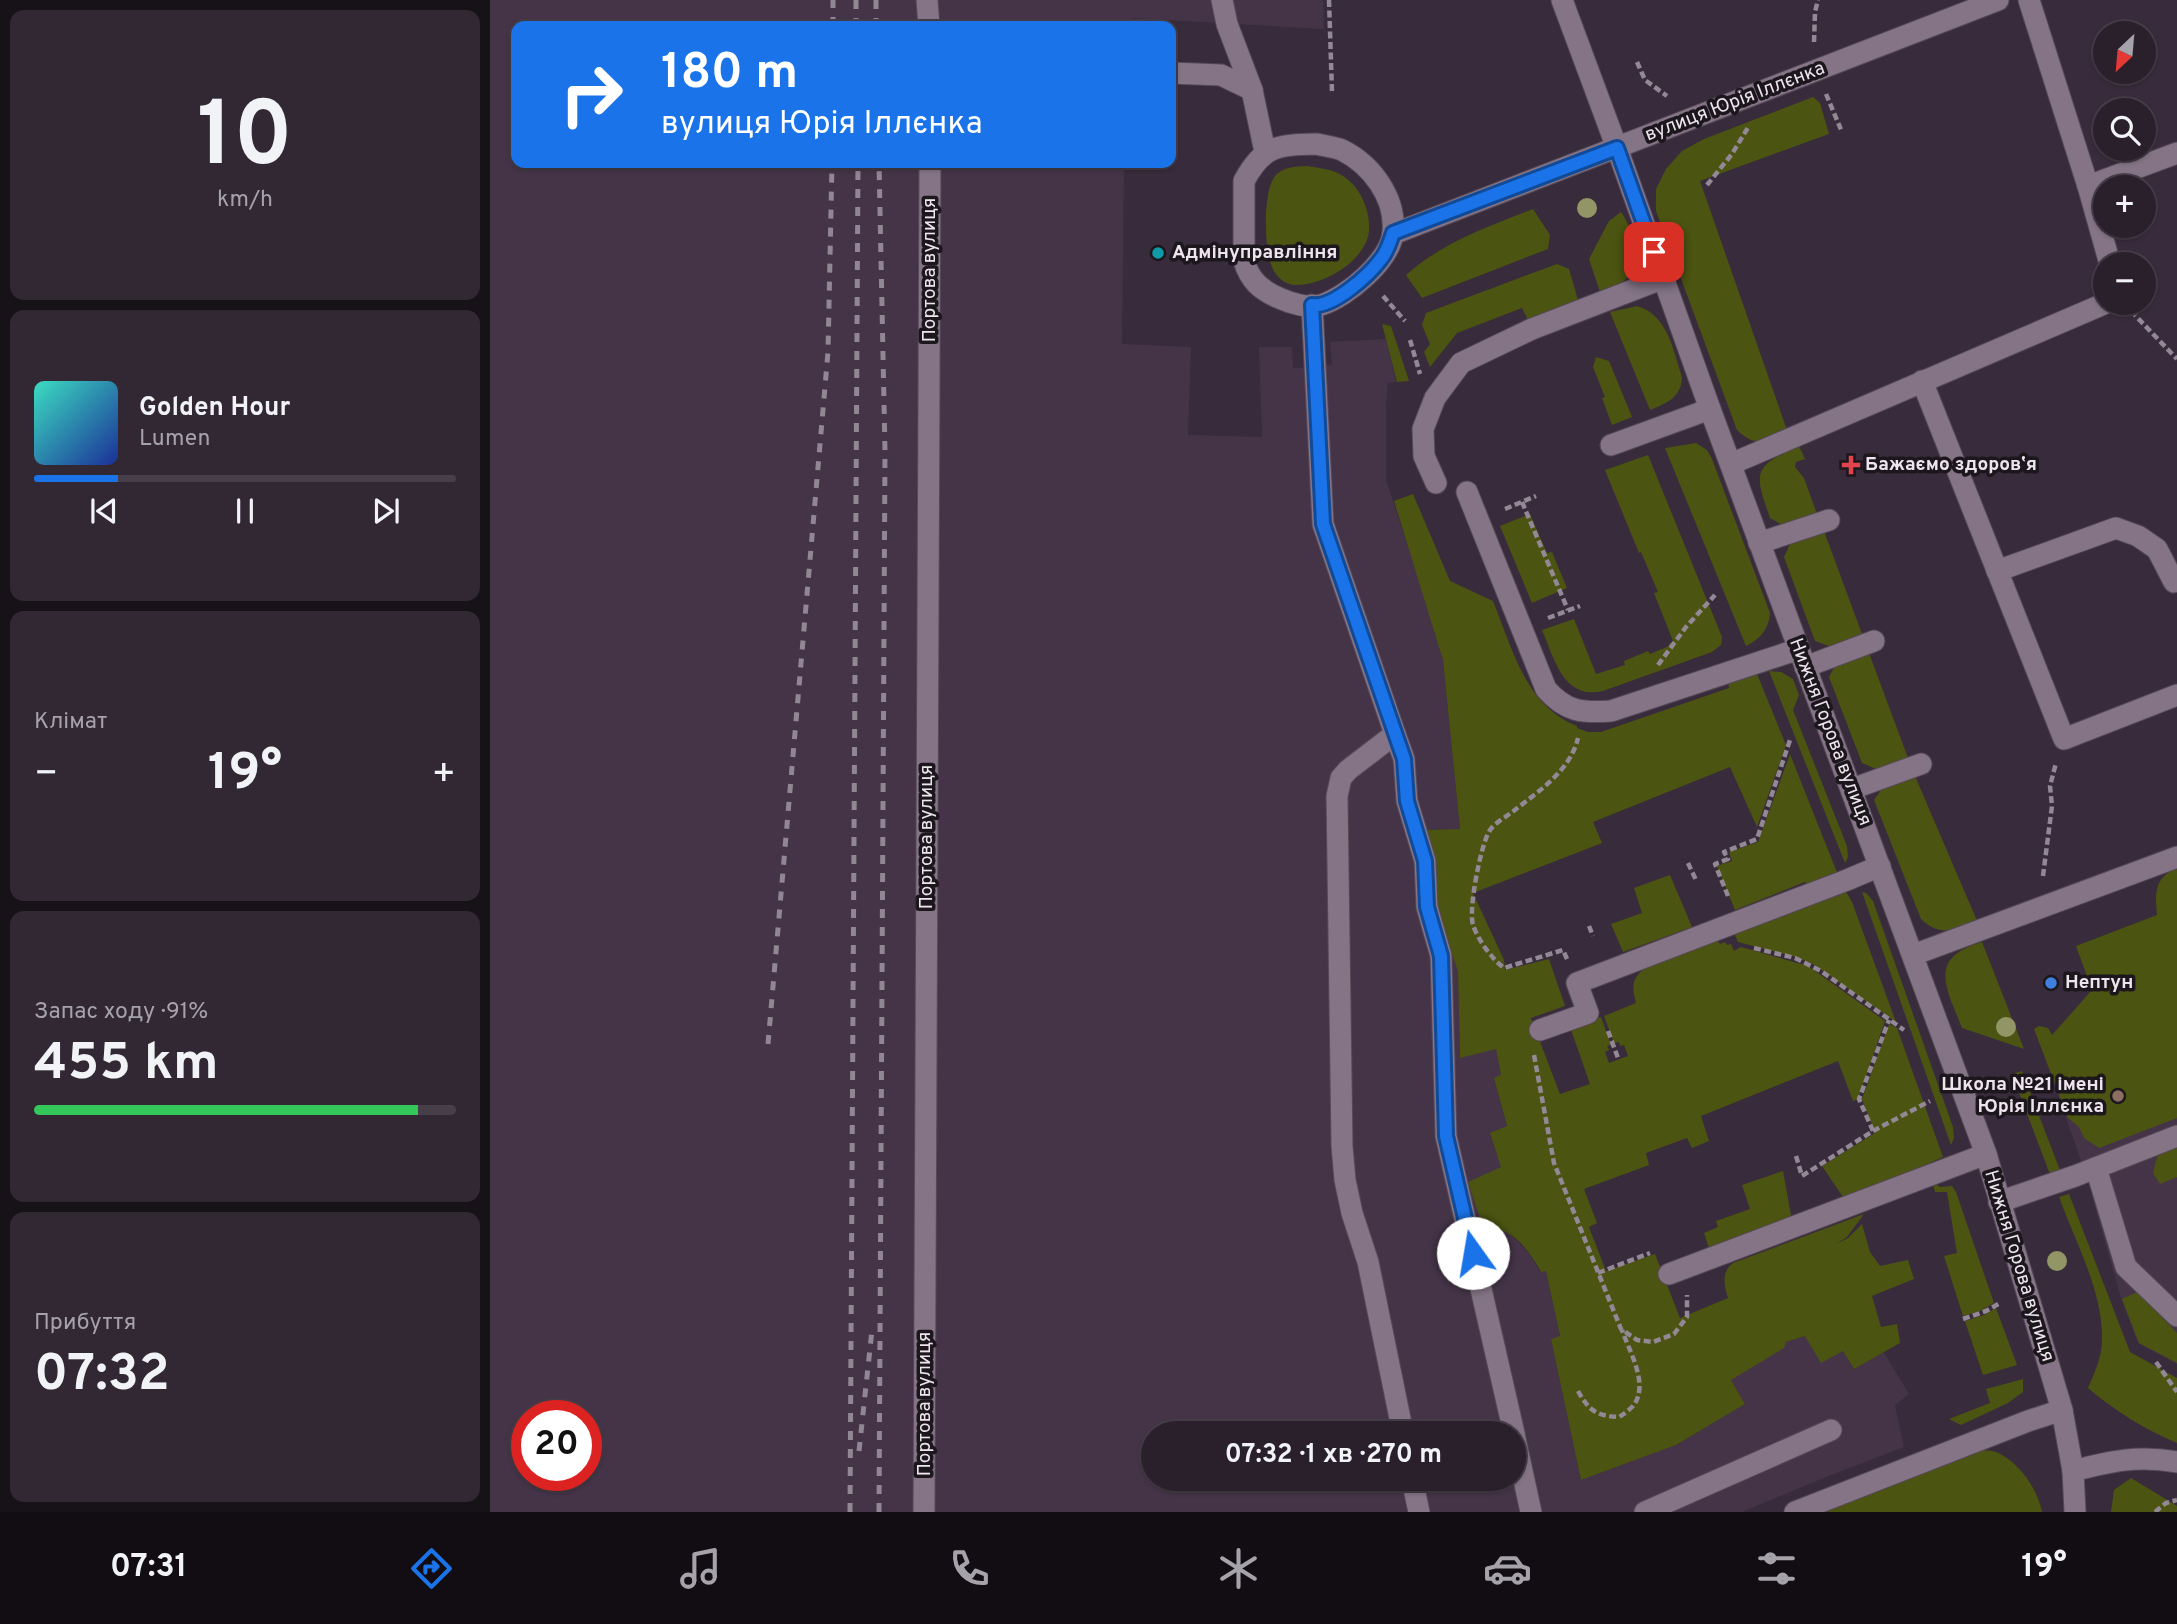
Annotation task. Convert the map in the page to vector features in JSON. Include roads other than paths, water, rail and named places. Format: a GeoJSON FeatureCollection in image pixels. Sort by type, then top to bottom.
{"type":"FeatureCollection","features":[{"type":"Feature","properties":{"kind":"street"},"geometry":{"type":"LineString","coordinates":[[927,0],[929,21]]}},
{"type":"Feature","properties":{"kind":"street"},"geometry":{"type":"LineString","coordinates":[[1222,0],[1227,24],[1252,90],[1265,152]]}},
{"type":"Feature","properties":{"kind":"street","name":"Нижня Горова вулиця"},"geometry":{"type":"LineString","coordinates":[[1562,0],[1710,410],[1986,1154],[1998,1202],[2062,1410],[2073,1471],[2075,1512]]}},
{"type":"Feature","properties":{"kind":"street","name":"вулиця Юрія Іллєнка"},"geometry":{"type":"LineString","coordinates":[[1393,233],[1998,0]]}},
{"type":"Feature","properties":{"kind":"street"},"geometry":{"type":"LineString","coordinates":[[2029,0],[2107,252]]}},
{"type":"Feature","properties":{"kind":"street"},"geometry":{"type":"LineString","coordinates":[[1176,73],[1221,75],[1252,90]]}},
{"type":"Feature","properties":{"kind":"street"},"geometry":{"type":"LineString","coordinates":[[1317,144],[1341,149],[1363,163],[1379,182],[1391,205],[1393,233],[1383,257],[1366,276],[1346,292],[1319,306],[1292,303],[1266,292],[1255,284],[1248,274],[1244,261],[1244,181],[1265,152],[1293,145],[1317,144]]}},
{"type":"Feature","properties":{"kind":"street"},"geometry":{"type":"LineString","coordinates":[[2088,186],[2177,153]]}},
{"type":"Feature","properties":{"kind":"street","name":"Портова вулиця"},"geometry":{"type":"LineString","coordinates":[[925,1512],[930,168]]}},
{"type":"Feature","properties":{"kind":"street"},"geometry":{"type":"LineString","coordinates":[[1436,483],[1424,456],[1423,429],[1435,398],[1461,363],[1532,329],[1664,278]]}},
{"type":"Feature","properties":{"kind":"street"},"geometry":{"type":"LineString","coordinates":[[1312,305],[1323,524],[1404,759],[1407,801],[1425,861],[1427,907],[1441,956],[1446,1136],[1511,1421]]}},
{"type":"Feature","properties":{"kind":"street"},"geometry":{"type":"LineString","coordinates":[[1731,464],[2093,309]]}},
{"type":"Feature","properties":{"kind":"street"},"geometry":{"type":"LineString","coordinates":[[1923,381],[2064,739],[2177,695]]}},
{"type":"Feature","properties":{"kind":"street"},"geometry":{"type":"LineString","coordinates":[[1611,445],[1710,410]]}},
{"type":"Feature","properties":{"kind":"street"},"geometry":{"type":"LineString","coordinates":[[1467,492],[1546,690],[1556,702],[1570,709],[1611,711],[1874,641]]}},
{"type":"Feature","properties":{"kind":"street"},"geometry":{"type":"LineString","coordinates":[[1759,543],[1829,520]]}},
{"type":"Feature","properties":{"kind":"street"},"geometry":{"type":"LineString","coordinates":[[1997,571],[2116,528],[2138,536],[2157,549],[2174,582]]}},
{"type":"Feature","properties":{"kind":"street"},"geometry":{"type":"LineString","coordinates":[[1395,734],[1341,778],[1337,796],[1342,1146],[1345,1180],[1352,1213],[1368,1262],[1401,1421]]}},
{"type":"Feature","properties":{"kind":"street"},"geometry":{"type":"LineString","coordinates":[[1852,789],[1921,764]]}},
{"type":"Feature","properties":{"kind":"street"},"geometry":{"type":"LineString","coordinates":[[1913,955],[2177,857]]}},
{"type":"Feature","properties":{"kind":"street"},"geometry":{"type":"LineString","coordinates":[[1540,1030],[1588,1013],[1577,983],[1880,866]]}},
{"type":"Feature","properties":{"kind":"street"},"geometry":{"type":"LineString","coordinates":[[1998,1202],[2177,1136]]}},
{"type":"Feature","properties":{"kind":"street"},"geometry":{"type":"LineString","coordinates":[[1679,1270],[1986,1154]]}},
{"type":"Feature","properties":{"kind":"street"},"geometry":{"type":"LineString","coordinates":[[2096,1168],[2126,1266],[2177,1317]]}},
{"type":"Feature","properties":{"kind":"street"},"geometry":{"type":"LineString","coordinates":[[1795,1512],[2062,1410]]}},
{"type":"Feature","properties":{"kind":"street"},"geometry":{"type":"LineString","coordinates":[[1645,1512],[1831,1430]]}},
{"type":"Feature","properties":{"kind":"street"},"geometry":{"type":"LineString","coordinates":[[2073,1471],[2133,1458],[2177,1462]]}},
{"type":"Feature","properties":{"kind":"street"},"geometry":{"type":"LineString","coordinates":[[1526,1489],[1531,1512]]}},
{"type":"Feature","properties":{"kind":"street"},"geometry":{"type":"LineString","coordinates":[[1415,1491],[1419,1512]]}},
{"type":"Feature","properties":{"kind":"railway"},"geometry":{"type":"LineString","coordinates":[[833,0],[833,21]]}},
{"type":"Feature","properties":{"kind":"railway"},"geometry":{"type":"LineString","coordinates":[[856,0],[856,21]]}},
{"type":"Feature","properties":{"kind":"railway"},"geometry":{"type":"LineString","coordinates":[[876,0],[876,21]]}},
{"type":"Feature","properties":{"kind":"railway"},"geometry":{"type":"LineString","coordinates":[[768,1044],[828,352],[832,168]]}},
{"type":"Feature","properties":{"kind":"railway"},"geometry":{"type":"LineString","coordinates":[[850,1512],[858,168]]}},
{"type":"Feature","properties":{"kind":"railway"},"geometry":{"type":"LineString","coordinates":[[879,168],[885,451],[879,1512]]}},
{"type":"Feature","properties":{"kind":"railway"},"geometry":{"type":"LineString","coordinates":[[859,1451],[872,1330]]}},
{"type":"Feature","properties":{"kind":"place","name":"Адмінуправління"},"geometry":{"type":"Point","coordinates":[1158,253]}},
{"type":"Feature","properties":{"kind":"place","name":"Бажаємо здоровʼя"},"geometry":{"type":"Point","coordinates":[1851,465]}},
{"type":"Feature","properties":{"kind":"place","name":"Нептун"},"geometry":{"type":"Point","coordinates":[2051,983]}},
{"type":"Feature","properties":{"kind":"place","name":"Школа №21 імені Юрія Іллєнка"},"geometry":{"type":"Point","coordinates":[2118,1096]}}]}
